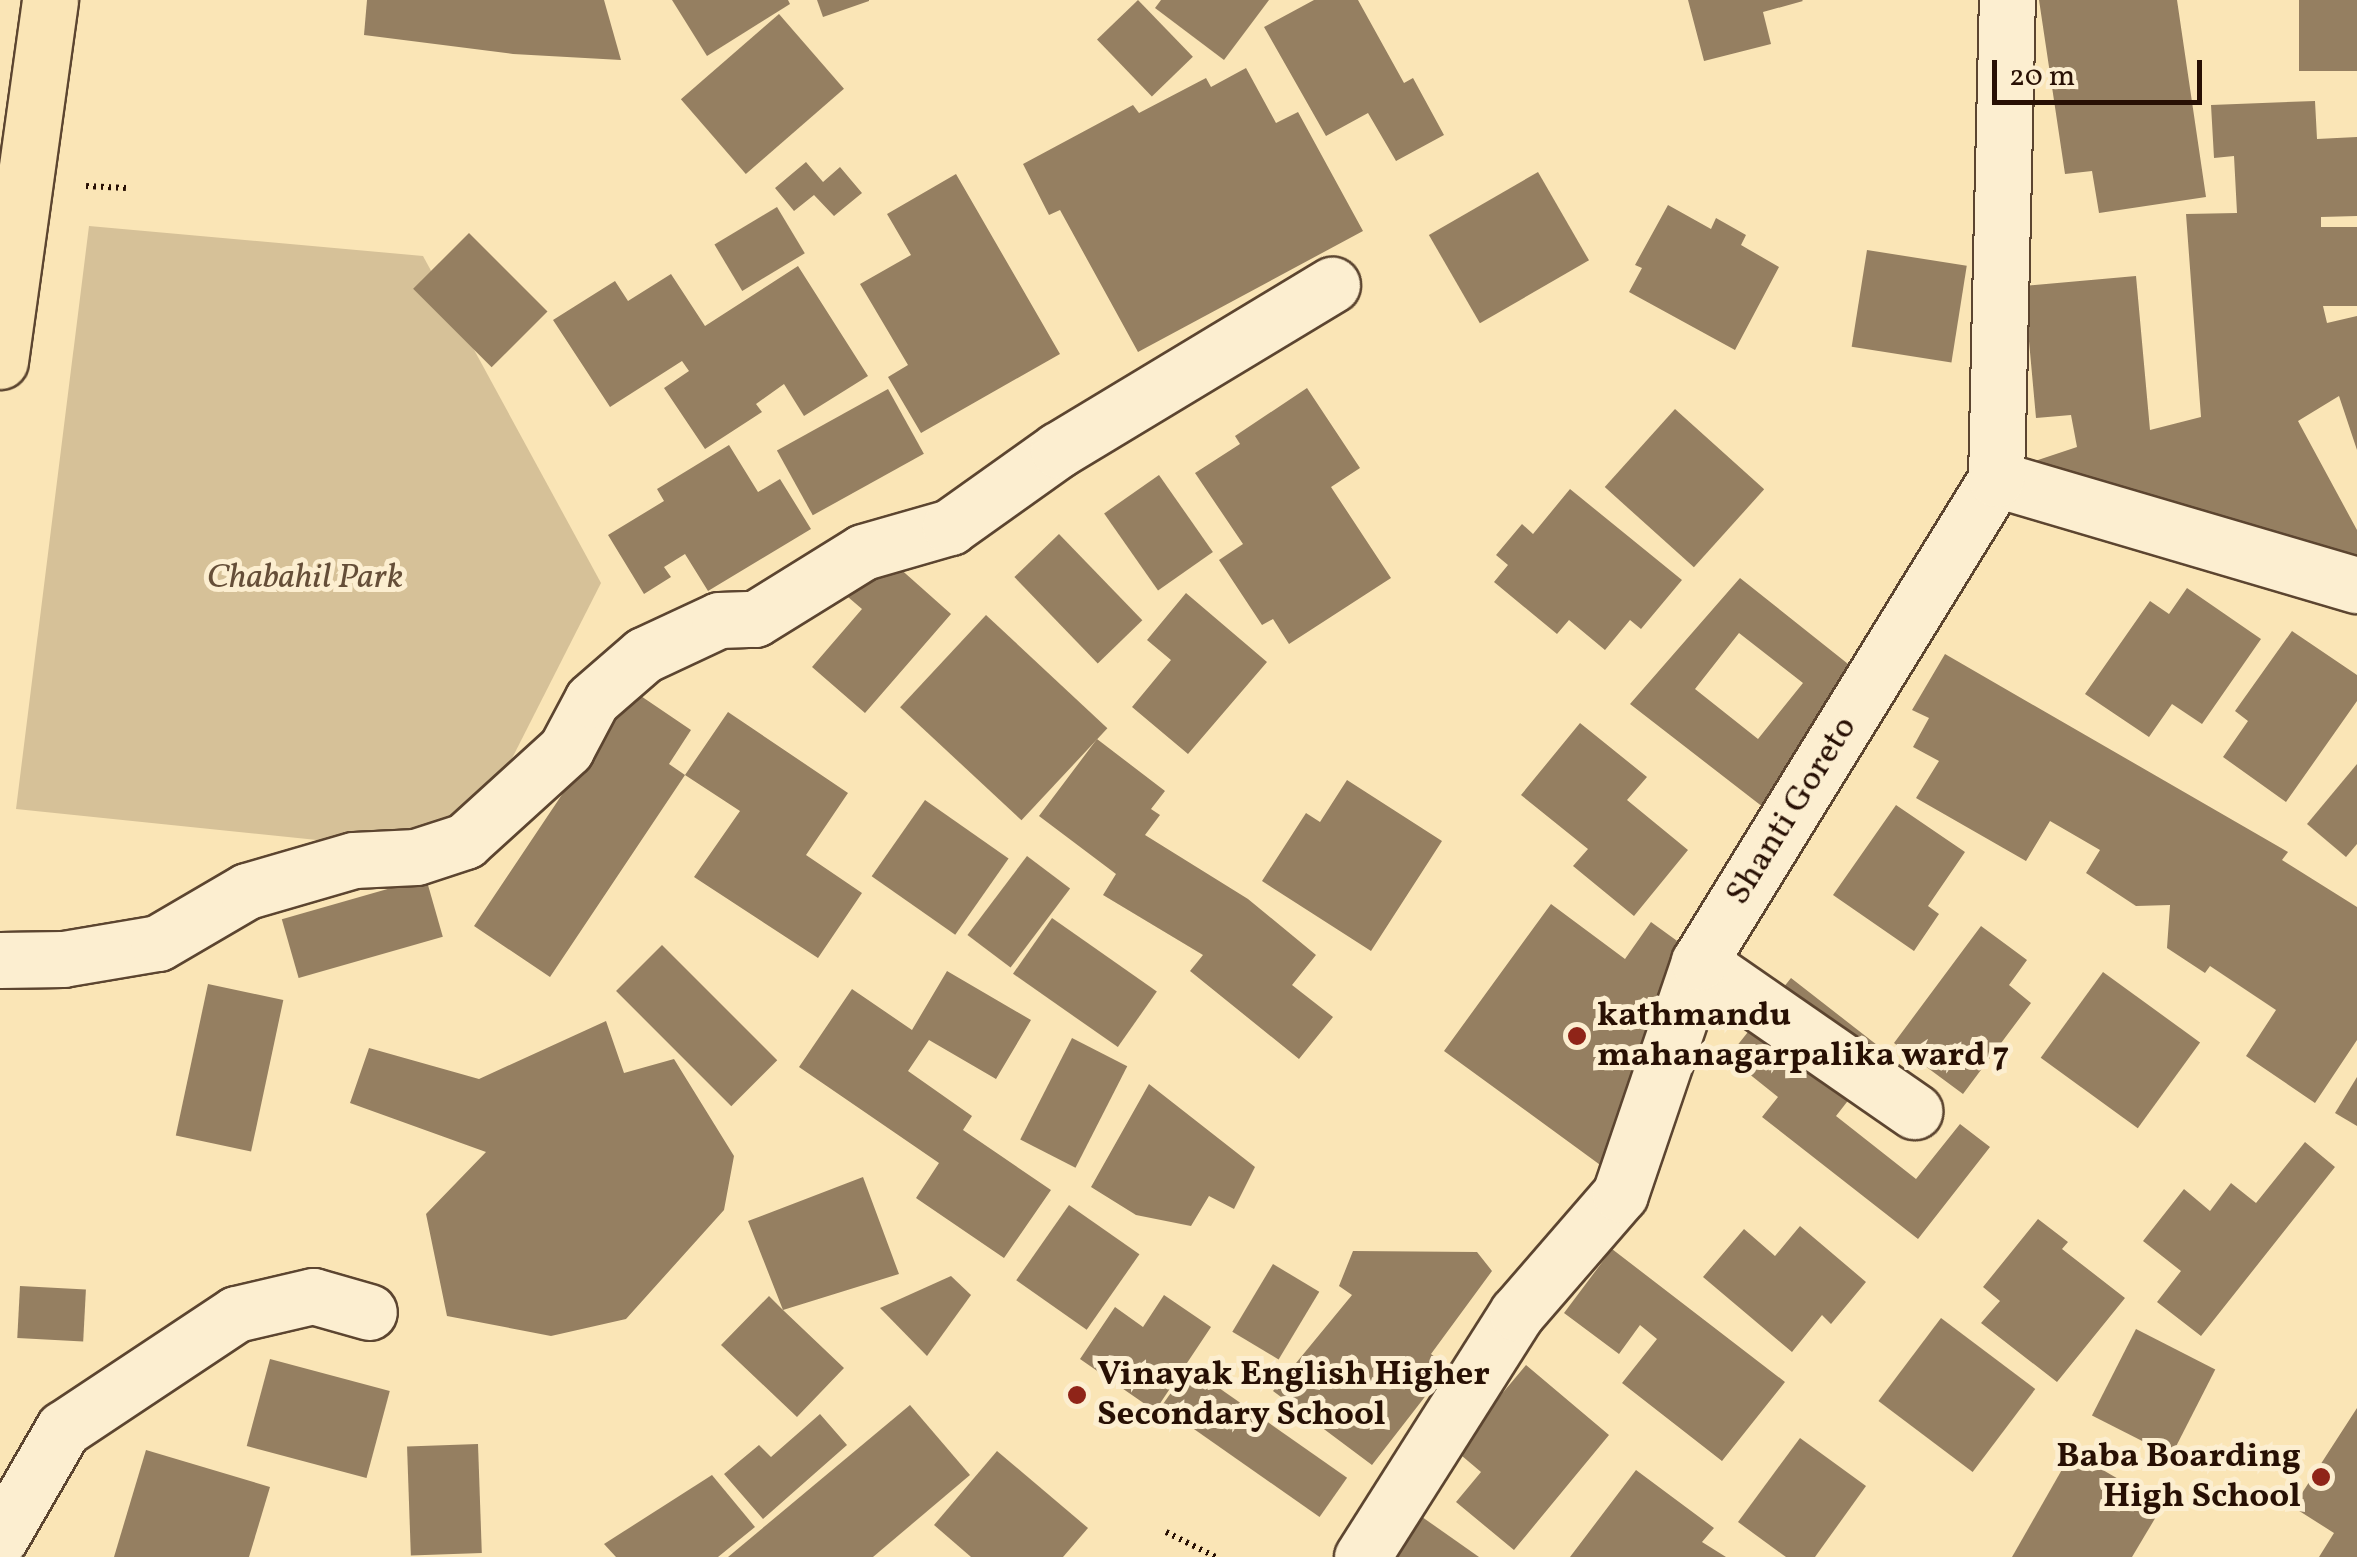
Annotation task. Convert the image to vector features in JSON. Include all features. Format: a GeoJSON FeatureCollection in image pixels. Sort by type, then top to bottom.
{"type":"FeatureCollection","features":[{"type":"Feature","properties":{"kind":"highway"},"geometry":{"type":"LineString","coordinates":[[0,361],[50,0]]}},
{"type":"Feature","properties":{"kind":"street"},"geometry":{"type":"LineString","coordinates":[[2007,0],[1996,479],[2357,585]]}},
{"type":"Feature","properties":{"kind":"street"},"geometry":{"type":"LineString","coordinates":[[0,960],[62,958],[158,943],[247,891],[354,860],[416,858],[465,840],[566,749],[592,700],[644,654],[719,620],[755,619],[881,545],[950,527],[1058,450],[1332,285]]}},
{"type":"Feature","properties":{"kind":"street","name":"Shanti Goreto"},"geometry":{"type":"LineString","coordinates":[[1362,1557],[1517,1314],[1620,1194],[1698,962],[1996,479]]}},
{"type":"Feature","properties":{"kind":"street"},"geometry":{"type":"LineString","coordinates":[[1698,962],[1914,1111]]}},
{"type":"Feature","properties":{"kind":"street"},"geometry":{"type":"LineString","coordinates":[[0,1538],[62,1429],[236,1314],[312,1296],[369,1312]]}},
{"type":"Feature","properties":{"kind":"path"},"geometry":{"type":"LineString","coordinates":[[1166,1532],[1216,1557]]}},
{"type":"Feature","properties":{"kind":"green space","name":"Chabahil Park"},"geometry":{"type":"Polygon","coordinates":[[[89,226],[423,256],[601,583],[463,855],[16,809],[89,226]]]}},
{"type":"Feature","properties":{"kind":"building"},"geometry":{"type":"Polygon","coordinates":[[[367,0],[604,0],[621,60],[513,54],[364,35],[367,0]]]}},
{"type":"Feature","properties":{"kind":"building"},"geometry":{"type":"Polygon","coordinates":[[[672,0],[788,0],[790,4],[707,56],[672,0]]]}},
{"type":"Feature","properties":{"kind":"building"},"geometry":{"type":"Polygon","coordinates":[[[817,0],[869,0],[869,1],[823,17],[817,0]]]}},
{"type":"Feature","properties":{"kind":"building"},"geometry":{"type":"Polygon","coordinates":[[[1138,0],[1193,57],[1152,96],[1097,40],[1138,0]]]}},
{"type":"Feature","properties":{"kind":"building"},"geometry":{"type":"Polygon","coordinates":[[[1161,0],[1269,0],[1224,60],[1155,8],[1161,0]]]}},
{"type":"Feature","properties":{"kind":"building"},"geometry":{"type":"Polygon","coordinates":[[[1314,0],[1358,0],[1404,83],[1413,78],[1444,135],[1396,161],[1368,113],[1326,136],[1264,27],[1314,0]]]}},
{"type":"Feature","properties":{"kind":"building"},"geometry":{"type":"Polygon","coordinates":[[[1688,0],[1803,1],[1763,12],[1771,44],[1704,61],[1688,0]]]}},
{"type":"Feature","properties":{"kind":"building"},"geometry":{"type":"Polygon","coordinates":[[[2039,0],[2177,0],[2206,197],[2099,213],[2092,171],[2065,174],[2039,0]]]}},
{"type":"Feature","properties":{"kind":"building"},"geometry":{"type":"Polygon","coordinates":[[[2299,0],[2357,0],[2357,71],[2299,71],[2299,0]]]}},
{"type":"Feature","properties":{"kind":"building"},"geometry":{"type":"Polygon","coordinates":[[[779,14],[844,89],[746,174],[681,99],[779,14]]]}},
{"type":"Feature","properties":{"kind":"building"},"geometry":{"type":"Polygon","coordinates":[[[1246,68],[1276,123],[1298,112],[1363,231],[1138,352],[1060,210],[1049,215],[1023,164],[1133,105],[1139,113],[1206,78],[1211,87],[1246,68]]]}},
{"type":"Feature","properties":{"kind":"building"},"geometry":{"type":"Polygon","coordinates":[[[2315,101],[2317,139],[2357,137],[2357,216],[2321,217],[2321,227],[2357,227],[2357,306],[2323,306],[2327,323],[2357,316],[2357,450],[2339,396],[2298,421],[2357,530],[2357,562],[2026,464],[2077,447],[2071,415],[2036,418],[2024,286],[2136,276],[2150,430],[2201,417],[2186,214],[2237,213],[2234,156],[2214,158],[2211,105],[2315,101]]]}},
{"type":"Feature","properties":{"kind":"building"},"geometry":{"type":"Polygon","coordinates":[[[806,162],[823,182],[840,167],[862,193],[834,216],[814,195],[794,211],[775,188],[806,162]]]}},
{"type":"Feature","properties":{"kind":"building"},"geometry":{"type":"Polygon","coordinates":[[[1538,172],[1589,260],[1480,323],[1429,235],[1538,172]]]}},
{"type":"Feature","properties":{"kind":"building"},"geometry":{"type":"Polygon","coordinates":[[[956,174],[1060,354],[921,433],[888,377],[908,365],[860,284],[911,255],[887,214],[956,174]]]}},
{"type":"Feature","properties":{"kind":"building"},"geometry":{"type":"Polygon","coordinates":[[[1668,205],[1711,229],[1716,218],[1746,235],[1741,245],[1779,267],[1735,350],[1629,292],[1642,268],[1635,265],[1668,205]]]}},
{"type":"Feature","properties":{"kind":"building"},"geometry":{"type":"Polygon","coordinates":[[[777,207],[805,253],[742,291],[714,245],[777,207]]]}},
{"type":"Feature","properties":{"kind":"building"},"geometry":{"type":"Polygon","coordinates":[[[469,233],[547,311],[492,367],[413,289],[469,233]]]}},
{"type":"Feature","properties":{"kind":"building"},"geometry":{"type":"Polygon","coordinates":[[[1867,250],[1967,266],[1951,363],[1852,347],[1867,250]]]}},
{"type":"Feature","properties":{"kind":"building"},"geometry":{"type":"Polygon","coordinates":[[[798,266],[868,376],[804,416],[784,384],[756,404],[762,412],[705,449],[664,388],[689,371],[682,361],[610,407],[553,320],[615,281],[628,301],[671,274],[705,326],[798,266]]]}},
{"type":"Feature","properties":{"kind":"building"},"geometry":{"type":"Polygon","coordinates":[[[1307,388],[1360,468],[1331,487],[1391,578],[1289,644],[1273,619],[1262,625],[1219,560],[1243,544],[1195,473],[1240,444],[1235,436],[1307,388]]]}},
{"type":"Feature","properties":{"kind":"building"},"geometry":{"type":"Polygon","coordinates":[[[888,389],[924,454],[813,515],[777,451],[888,389]]]}},
{"type":"Feature","properties":{"kind":"building"},"geometry":{"type":"Polygon","coordinates":[[[1675,409],[1764,489],[1694,567],[1605,487],[1675,409]]]}},
{"type":"Feature","properties":{"kind":"building"},"geometry":{"type":"Polygon","coordinates":[[[729,445],[758,492],[780,479],[811,529],[708,591],[685,554],[664,567],[671,577],[644,594],[608,535],[664,501],[657,489],[729,445]]]}},
{"type":"Feature","properties":{"kind":"building"},"geometry":{"type":"Polygon","coordinates":[[[1159,475],[1213,552],[1158,590],[1104,513],[1159,475]]]}},
{"type":"Feature","properties":{"kind":"building"},"geometry":{"type":"Polygon","coordinates":[[[1570,489],[1682,580],[1641,629],[1630,620],[1605,650],[1569,620],[1557,634],[1494,582],[1508,565],[1496,555],[1522,524],[1533,534],[1570,489]]]}},
{"type":"Feature","properties":{"kind":"building"},"geometry":{"type":"Polygon","coordinates":[[[1059,534],[1142,620],[1098,663],[1014,577],[1059,534]]]}},
{"type":"Feature","properties":{"kind":"building"},"geometry":{"type":"Polygon","coordinates":[[[879,550],[951,614],[865,713],[812,667],[862,609],[841,591],[879,550]]]}},
{"type":"Feature","properties":{"kind":"building"},"geometry":{"type":"Polygon","coordinates":[[[1740,578],[1877,687],[1854,761],[1808,842],[1630,704],[1740,578]],[[1739,633],[1695,689],[1758,739],[1803,683],[1739,633]]]}},
{"type":"Feature","properties":{"kind":"building"},"geometry":{"type":"Polygon","coordinates":[[[2187,588],[2261,639],[2202,724],[2172,704],[2149,737],[2085,694],[2150,601],[2169,614],[2187,588]]]}},
{"type":"Feature","properties":{"kind":"building"},"geometry":{"type":"Polygon","coordinates":[[[1186,593],[1267,662],[1188,754],[1132,707],[1171,660],[1147,640],[1186,593]]]}},
{"type":"Feature","properties":{"kind":"building"},"geometry":{"type":"Polygon","coordinates":[[[986,615],[1107,728],[1021,820],[900,707],[986,615]]]}},
{"type":"Feature","properties":{"kind":"building"},"geometry":{"type":"Polygon","coordinates":[[[2292,631],[2357,675],[2357,701],[2286,802],[2223,757],[2248,721],[2235,711],[2292,631]]]}},
{"type":"Feature","properties":{"kind":"building"},"geometry":{"type":"Polygon","coordinates":[[[1945,654],[2288,852],[2282,860],[2357,907],[2357,1040],[2315,1103],[2246,1056],[2276,1010],[2210,966],[2205,973],[2167,948],[2170,905],[2136,906],[2086,873],[2100,850],[2050,821],[2026,861],[1916,798],[1939,761],[1913,747],[1929,718],[1912,710],[1945,654]]]}},
{"type":"Feature","properties":{"kind":"building"},"geometry":{"type":"Polygon","coordinates":[[[632,690],[691,730],[669,764],[685,775],[550,977],[474,926],[632,690]]]}},
{"type":"Feature","properties":{"kind":"building"},"geometry":{"type":"Polygon","coordinates":[[[728,712],[848,793],[806,855],[862,893],[818,958],[694,877],[740,811],[685,775],[728,712]]]}},
{"type":"Feature","properties":{"kind":"building"},"geometry":{"type":"Polygon","coordinates":[[[1580,723],[1647,777],[1627,800],[1688,850],[1634,916],[1573,866],[1588,849],[1521,795],[1580,723]]]}},
{"type":"Feature","properties":{"kind":"building"},"geometry":{"type":"Polygon","coordinates":[[[1097,739],[1165,791],[1151,809],[1160,815],[1145,835],[1248,899],[1316,955],[1292,985],[1333,1017],[1299,1059],[1190,971],[1203,955],[1103,895],[1116,874],[1039,816],[1097,739]]]}},
{"type":"Feature","properties":{"kind":"building"},"geometry":{"type":"Polygon","coordinates":[[[2357,764],[2357,844],[2346,857],[2307,824],[2357,764]]]}},
{"type":"Feature","properties":{"kind":"building"},"geometry":{"type":"Polygon","coordinates":[[[1347,780],[1442,841],[1371,951],[1262,881],[1306,813],[1320,822],[1347,780]]]}},
{"type":"Feature","properties":{"kind":"building"},"geometry":{"type":"Polygon","coordinates":[[[925,800],[1009,859],[955,935],[872,876],[925,800]]]}},
{"type":"Feature","properties":{"kind":"building"},"geometry":{"type":"Polygon","coordinates":[[[1896,805],[1965,852],[1928,906],[1939,914],[1914,951],[1833,895],[1896,805]]]}},
{"type":"Feature","properties":{"kind":"building"},"geometry":{"type":"Polygon","coordinates":[[[1027,856],[1070,888],[1011,968],[967,935],[1027,856]]]}},
{"type":"Feature","properties":{"kind":"building"},"geometry":{"type":"Polygon","coordinates":[[[426,878],[443,937],[299,978],[282,919],[426,878]]]}},
{"type":"Feature","properties":{"kind":"building","name":"kathmandu mahanagarpalika ward 7"},"geometry":{"type":"Polygon","coordinates":[[[1551,904],[1625,959],[1651,922],[1731,980],[1704,1016],[1710,1020],[1603,1167],[1444,1051],[1551,904]]]}},
{"type":"Feature","properties":{"kind":"building"},"geometry":{"type":"Polygon","coordinates":[[[1052,918],[1157,991],[1118,1047],[1013,974],[1052,918]]]}},
{"type":"Feature","properties":{"kind":"building"},"geometry":{"type":"Polygon","coordinates":[[[1981,926],[2027,960],[2009,985],[2031,1003],[1963,1094],[1894,1043],[1981,926]]]}},
{"type":"Feature","properties":{"kind":"building"},"geometry":{"type":"Polygon","coordinates":[[[662,945],[777,1060],[731,1106],[616,991],[662,945]]]}},
{"type":"Feature","properties":{"kind":"building"},"geometry":{"type":"Polygon","coordinates":[[[947,971],[1031,1020],[996,1079],[929,1040],[908,1071],[972,1116],[963,1130],[1051,1190],[1004,1258],[916,1198],[939,1163],[799,1067],[852,989],[912,1030],[947,971]]]}},
{"type":"Feature","properties":{"kind":"building"},"geometry":{"type":"Polygon","coordinates":[[[2103,972],[2200,1043],[2138,1128],[2041,1058],[2103,972]]]}},
{"type":"Feature","properties":{"kind":"building"},"geometry":{"type":"Polygon","coordinates":[[[1791,978],[1886,1052],[1836,1116],[1916,1179],[1960,1124],[1990,1147],[1918,1239],[1762,1117],[1778,1097],[1728,1057],[1791,978]]]}},
{"type":"Feature","properties":{"kind":"building"},"geometry":{"type":"Polygon","coordinates":[[[208,984],[283,1000],[251,1152],[176,1136],[208,984]]]}},
{"type":"Feature","properties":{"kind":"building"},"geometry":{"type":"Polygon","coordinates":[[[606,1021],[624,1073],[674,1059],[734,1156],[724,1210],[626,1319],[551,1336],[447,1316],[426,1214],[486,1152],[350,1103],[369,1048],[479,1079],[606,1021]]]}},
{"type":"Feature","properties":{"kind":"building"},"geometry":{"type":"Polygon","coordinates":[[[1072,1038],[1127,1066],[1075,1168],[1020,1140],[1072,1038]]]}},
{"type":"Feature","properties":{"kind":"building"},"geometry":{"type":"Polygon","coordinates":[[[2357,1077],[2357,1126],[2335,1113],[2357,1077]]]}},
{"type":"Feature","properties":{"kind":"building"},"geometry":{"type":"Polygon","coordinates":[[[1149,1084],[1255,1167],[1234,1209],[1209,1196],[1191,1226],[1136,1215],[1091,1187],[1149,1084]]]}},
{"type":"Feature","properties":{"kind":"building"},"geometry":{"type":"Polygon","coordinates":[[[2305,1142],[2335,1167],[2201,1336],[2157,1302],[2181,1271],[2143,1241],[2184,1189],[2210,1211],[2231,1183],[2256,1203],[2305,1142]]]}},
{"type":"Feature","properties":{"kind":"building"},"geometry":{"type":"Polygon","coordinates":[[[863,1177],[899,1274],[783,1310],[748,1221],[863,1177]]]}},
{"type":"Feature","properties":{"kind":"building"},"geometry":{"type":"Polygon","coordinates":[[[1069,1205],[1139,1254],[1087,1330],[1016,1280],[1069,1205]]]}},
{"type":"Feature","properties":{"kind":"building"},"geometry":{"type":"Polygon","coordinates":[[[2038,1219],[2068,1242],[2062,1249],[2125,1298],[2057,1382],[1981,1323],[2000,1301],[1983,1287],[2038,1219]]]}},
{"type":"Feature","properties":{"kind":"building"},"geometry":{"type":"Polygon","coordinates":[[[1800,1226],[1866,1282],[1831,1324],[1822,1315],[1792,1352],[1703,1277],[1744,1229],[1775,1256],[1800,1226]]]}},
{"type":"Feature","properties":{"kind":"building"},"geometry":{"type":"Polygon","coordinates":[[[1612,1249],[1785,1382],[1722,1461],[1622,1383],[1657,1339],[1640,1325],[1619,1354],[1564,1313],[1612,1249]]]}},
{"type":"Feature","properties":{"kind":"building"},"geometry":{"type":"Polygon","coordinates":[[[1353,1251],[1477,1252],[1492,1271],[1431,1354],[1448,1367],[1372,1465],[1273,1391],[1352,1295],[1339,1286],[1353,1251]]]}},
{"type":"Feature","properties":{"kind":"building"},"geometry":{"type":"Polygon","coordinates":[[[1273,1264],[1319,1292],[1279,1360],[1232,1332],[1273,1264]]]}},
{"type":"Feature","properties":{"kind":"building"},"geometry":{"type":"Polygon","coordinates":[[[951,1276],[971,1295],[927,1356],[880,1308],[951,1276]]]}},
{"type":"Feature","properties":{"kind":"building"},"geometry":{"type":"Polygon","coordinates":[[[20,1286],[86,1289],[83,1341],[17,1338],[20,1286]]]}},
{"type":"Feature","properties":{"kind":"building"},"geometry":{"type":"Polygon","coordinates":[[[1164,1295],[1211,1327],[1155,1411],[1080,1359],[1115,1307],[1143,1327],[1164,1295]]]}},
{"type":"Feature","properties":{"kind":"building"},"geometry":{"type":"Polygon","coordinates":[[[769,1296],[844,1368],[797,1417],[721,1345],[769,1296]]]}},
{"type":"Feature","properties":{"kind":"building"},"geometry":{"type":"Polygon","coordinates":[[[1941,1318],[2035,1389],[1973,1472],[1878,1401],[1941,1318]]]}},
{"type":"Feature","properties":{"kind":"building"},"geometry":{"type":"Polygon","coordinates":[[[2136,1329],[2215,1369],[2171,1456],[2092,1415],[2136,1329]]]}},
{"type":"Feature","properties":{"kind":"building"},"geometry":{"type":"Polygon","coordinates":[[[270,1359],[390,1391],[366,1478],[247,1446],[270,1359]]]}},
{"type":"Feature","properties":{"kind":"building"},"geometry":{"type":"Polygon","coordinates":[[[1526,1365],[1609,1435],[1514,1550],[1456,1502],[1481,1472],[1455,1450],[1526,1365]]]}},
{"type":"Feature","properties":{"kind":"building"},"geometry":{"type":"Polygon","coordinates":[[[1189,1367],[1347,1478],[1320,1517],[1161,1406],[1189,1367]]]}},
{"type":"Feature","properties":{"kind":"building"},"geometry":{"type":"Polygon","coordinates":[[[910,1405],[970,1475],[873,1557],[728,1557],[910,1405]]]}},
{"type":"Feature","properties":{"kind":"building"},"geometry":{"type":"Polygon","coordinates":[[[2357,1408],[2357,1557],[2319,1557],[2334,1533],[2293,1507],[2357,1408]]]}},
{"type":"Feature","properties":{"kind":"building"},"geometry":{"type":"Polygon","coordinates":[[[820,1414],[847,1445],[763,1519],[724,1474],[759,1445],[771,1457],[820,1414]]]}},
{"type":"Feature","properties":{"kind":"building"},"geometry":{"type":"Polygon","coordinates":[[[1800,1438],[1866,1486],[1815,1557],[1786,1557],[1738,1522],[1800,1438]]]}},
{"type":"Feature","properties":{"kind":"building"},"geometry":{"type":"Polygon","coordinates":[[[478,1444],[482,1553],[411,1555],[407,1446],[478,1444]]]}},
{"type":"Feature","properties":{"kind":"building"},"geometry":{"type":"Polygon","coordinates":[[[146,1450],[270,1487],[249,1557],[114,1557],[146,1450]]]}},
{"type":"Feature","properties":{"kind":"building"},"geometry":{"type":"Polygon","coordinates":[[[997,1451],[1088,1528],[1063,1557],[971,1557],[934,1525],[997,1451]]]}},
{"type":"Feature","properties":{"kind":"building"},"geometry":{"type":"Polygon","coordinates":[[[2072,1452],[2163,1505],[2132,1557],[2012,1557],[2072,1452]]]}},
{"type":"Feature","properties":{"kind":"building"},"geometry":{"type":"Polygon","coordinates":[[[1636,1470],[1714,1528],[1702,1542],[1726,1557],[1570,1557],[1636,1470]]]}},
{"type":"Feature","properties":{"kind":"building"},"geometry":{"type":"Polygon","coordinates":[[[712,1475],[755,1527],[718,1557],[616,1557],[604,1544],[712,1475]]]}},
{"type":"Feature","properties":{"kind":"building"},"geometry":{"type":"Polygon","coordinates":[[[1415,1512],[1479,1557],[1382,1557],[1415,1512]]]}},
{"type":"Feature","properties":{"kind":"place","name":"kathmandu mahanagarpalika ward 7"},"geometry":{"type":"Point","coordinates":[1577,1036]}},
{"type":"Feature","properties":{"kind":"place","name":"Vinayak English Higher Secondary School"},"geometry":{"type":"Point","coordinates":[1077,1395]}},
{"type":"Feature","properties":{"kind":"place","name":"Baba Boarding High School"},"geometry":{"type":"Point","coordinates":[2321,1477]}}]}
